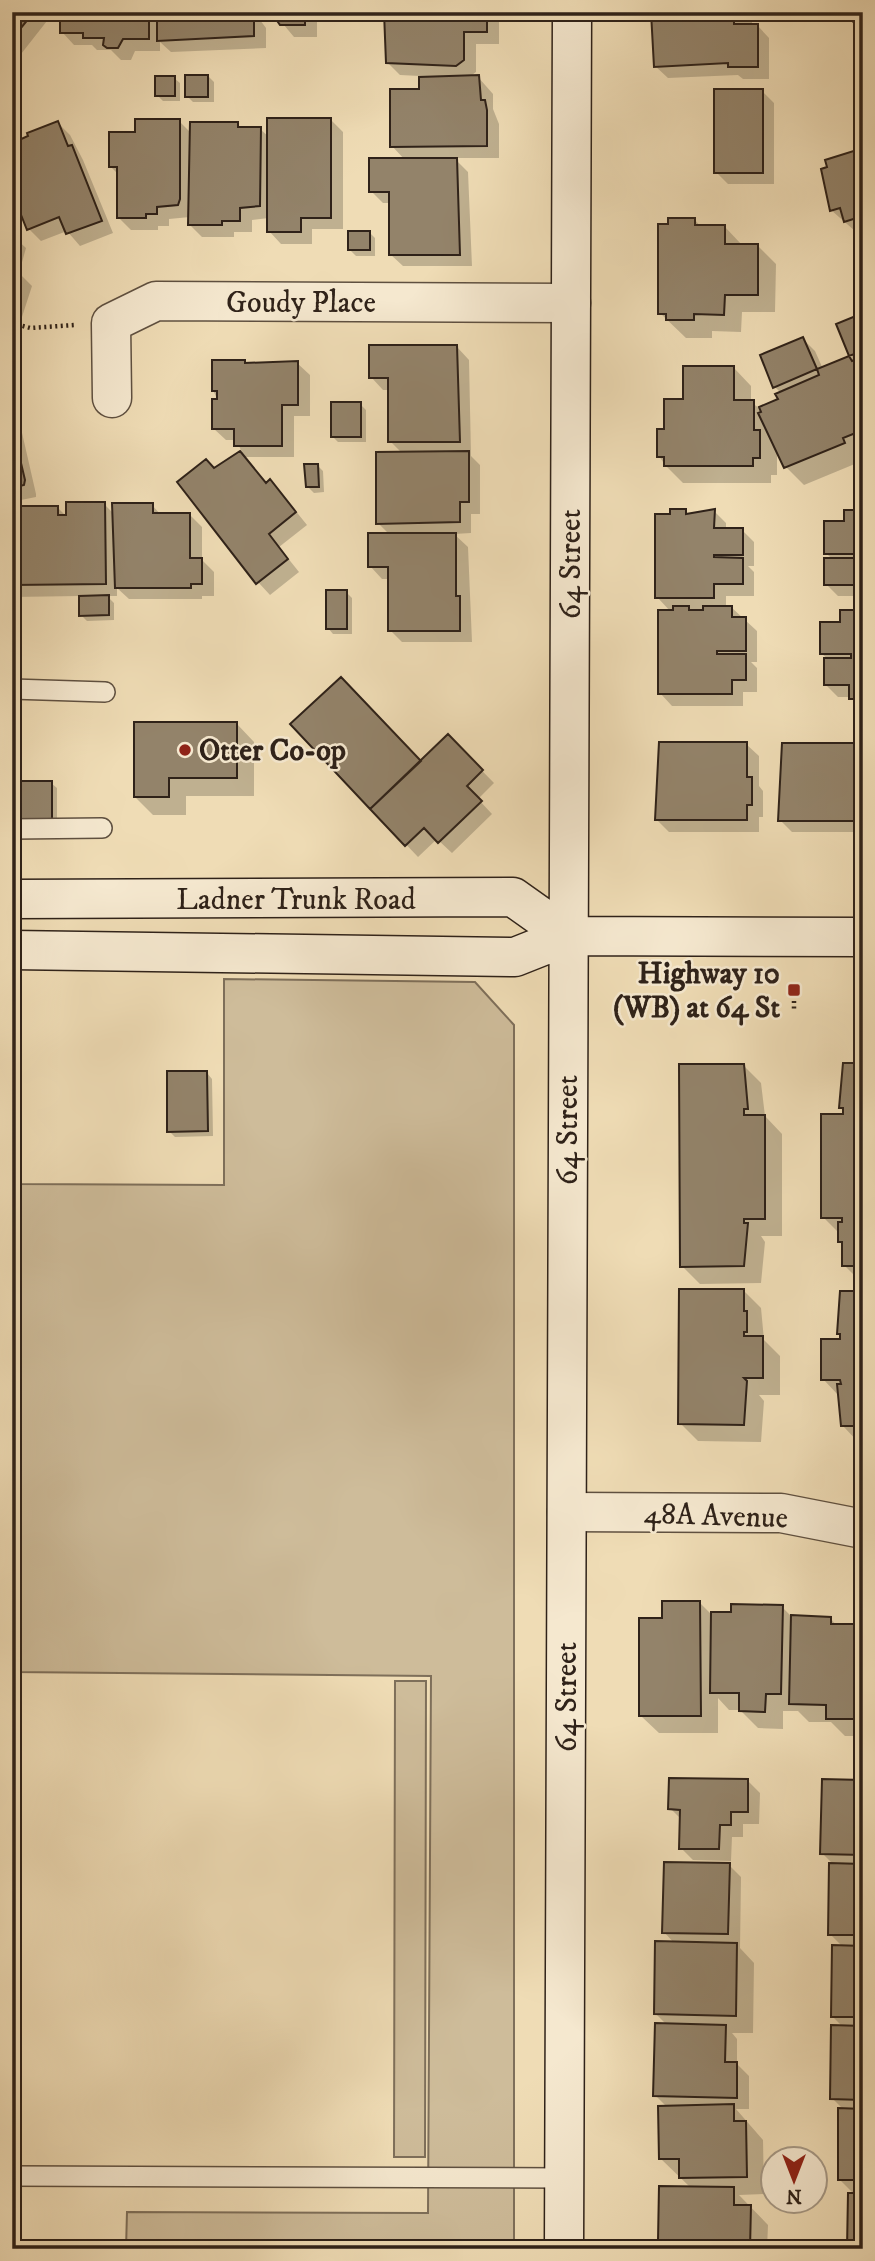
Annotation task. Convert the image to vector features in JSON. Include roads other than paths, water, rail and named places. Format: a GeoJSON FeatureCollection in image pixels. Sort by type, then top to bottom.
{"type":"FeatureCollection","features":[{"type":"Feature","properties":{"kind":"street","name":"64 Street"},"geometry":{"type":"LineString","coordinates":[[564,2249],[572,12]]}},
{"type":"Feature","properties":{"kind":"street","name":"Goudy Place"},"geometry":{"type":"LineString","coordinates":[[112,398],[111,323],[156,301],[571,303]]}},
{"type":"Feature","properties":{"kind":"street","name":"Ladner Trunk Road"},"geometry":{"type":"LineString","coordinates":[[12,899],[513,897],[568,936]]}},
{"type":"Feature","properties":{"kind":"street","name":"Ladner Trunk Road"},"geometry":{"type":"LineString","coordinates":[[12,950],[515,957],[568,936],[863,937]]}},
{"type":"Feature","properties":{"kind":"street","name":"48A Avenue"},"geometry":{"type":"LineString","coordinates":[[567,1512],[782,1513],[863,1529]]}},
{"type":"Feature","properties":{"kind":"lane"},"geometry":{"type":"LineString","coordinates":[[12,689],[105,692]]}},
{"type":"Feature","properties":{"kind":"lane"},"geometry":{"type":"LineString","coordinates":[[12,829],[102,828]]}},
{"type":"Feature","properties":{"kind":"lane"},"geometry":{"type":"LineString","coordinates":[[12,2176],[564,2178]]}},
{"type":"Feature","properties":{"kind":"place","name":"Otter Co-op"},"geometry":{"type":"Point","coordinates":[185,750]}},
{"type":"Feature","properties":{"kind":"place","name":"Highway 10 (WB) at 64 St"},"geometry":{"type":"Point","coordinates":[794,990]}}]}
